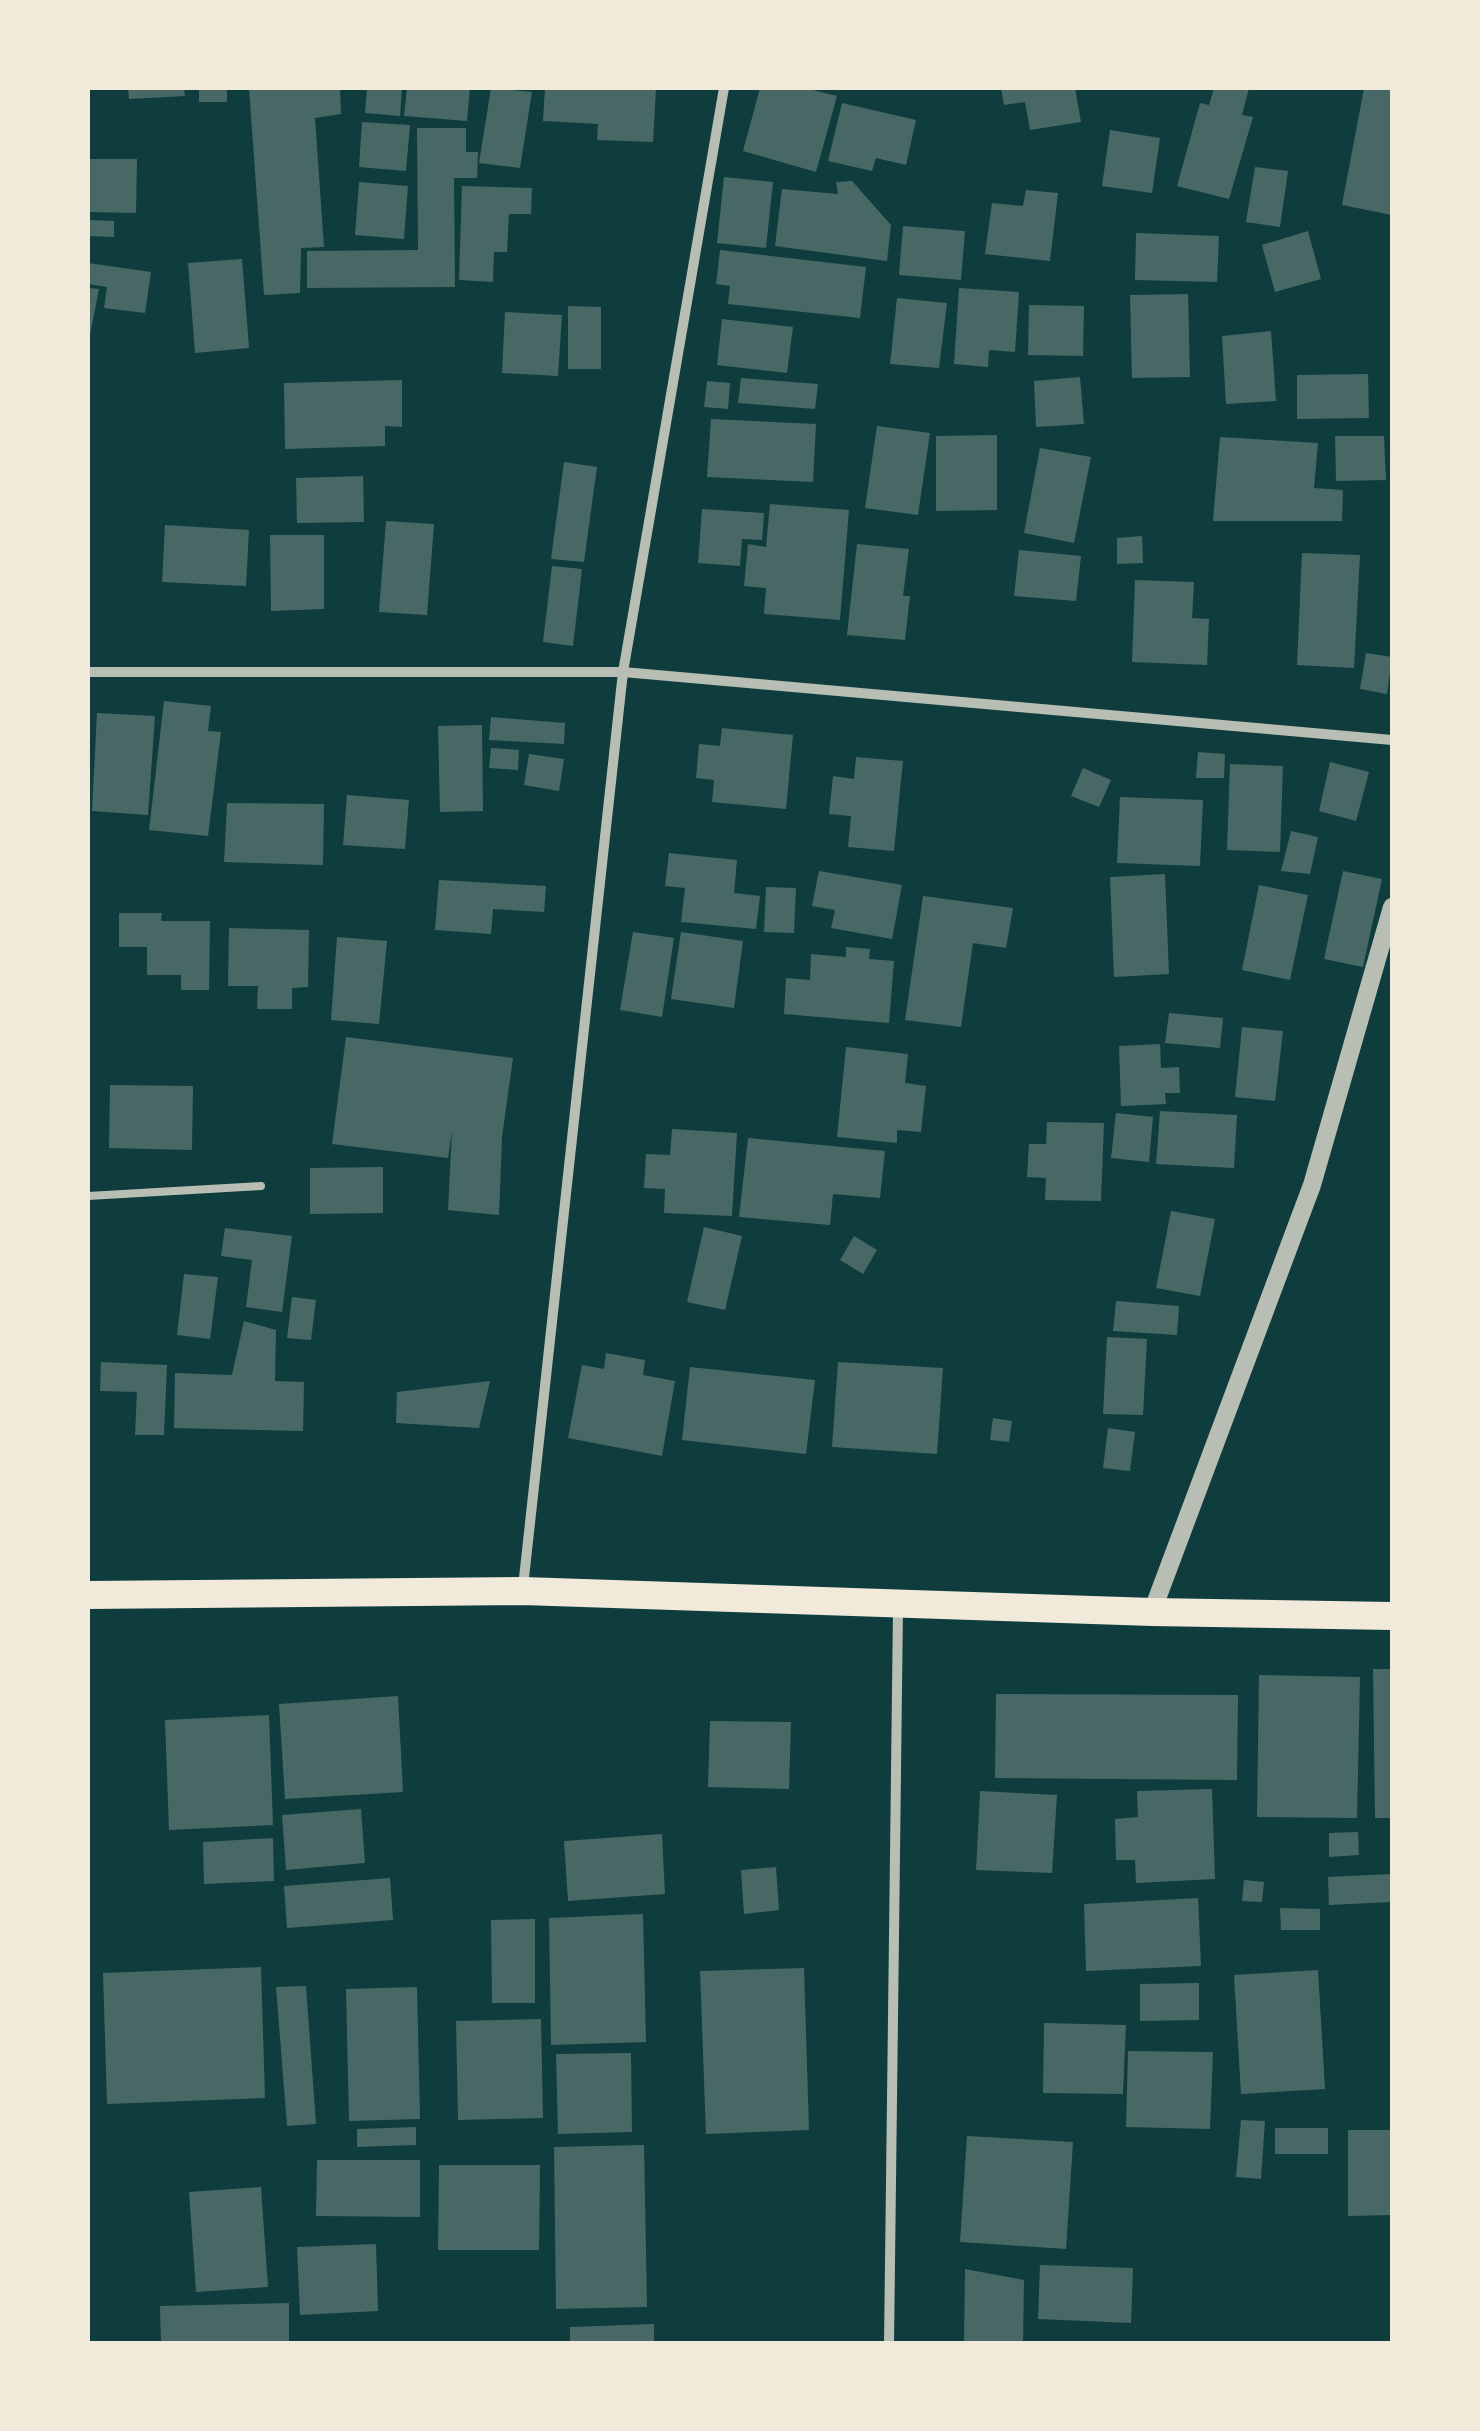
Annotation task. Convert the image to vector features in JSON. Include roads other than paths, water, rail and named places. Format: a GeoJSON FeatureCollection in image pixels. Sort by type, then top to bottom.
{"type":"FeatureCollection","features":[{"type":"Feature","properties":{"kind":"highway"},"geometry":{"type":"LineString","coordinates":[[88,1594],[523,1592],[1392,1616]]}},
{"type":"Feature","properties":{"kind":"street"},"geometry":{"type":"LineString","coordinates":[[523,1592],[623,672],[724,88]]}},
{"type":"Feature","properties":{"kind":"street"},"geometry":{"type":"LineString","coordinates":[[88,672],[623,672],[1392,740]]}},
{"type":"Feature","properties":{"kind":"street"},"geometry":{"type":"LineString","coordinates":[[1152,1612],[1312,1185],[1392,908]]}},
{"type":"Feature","properties":{"kind":"street"},"geometry":{"type":"LineString","coordinates":[[888,2344],[898,1602]]}},
{"type":"Feature","properties":{"kind":"lane"},"geometry":{"type":"LineString","coordinates":[[88,1196],[261,1186]]}}]}
